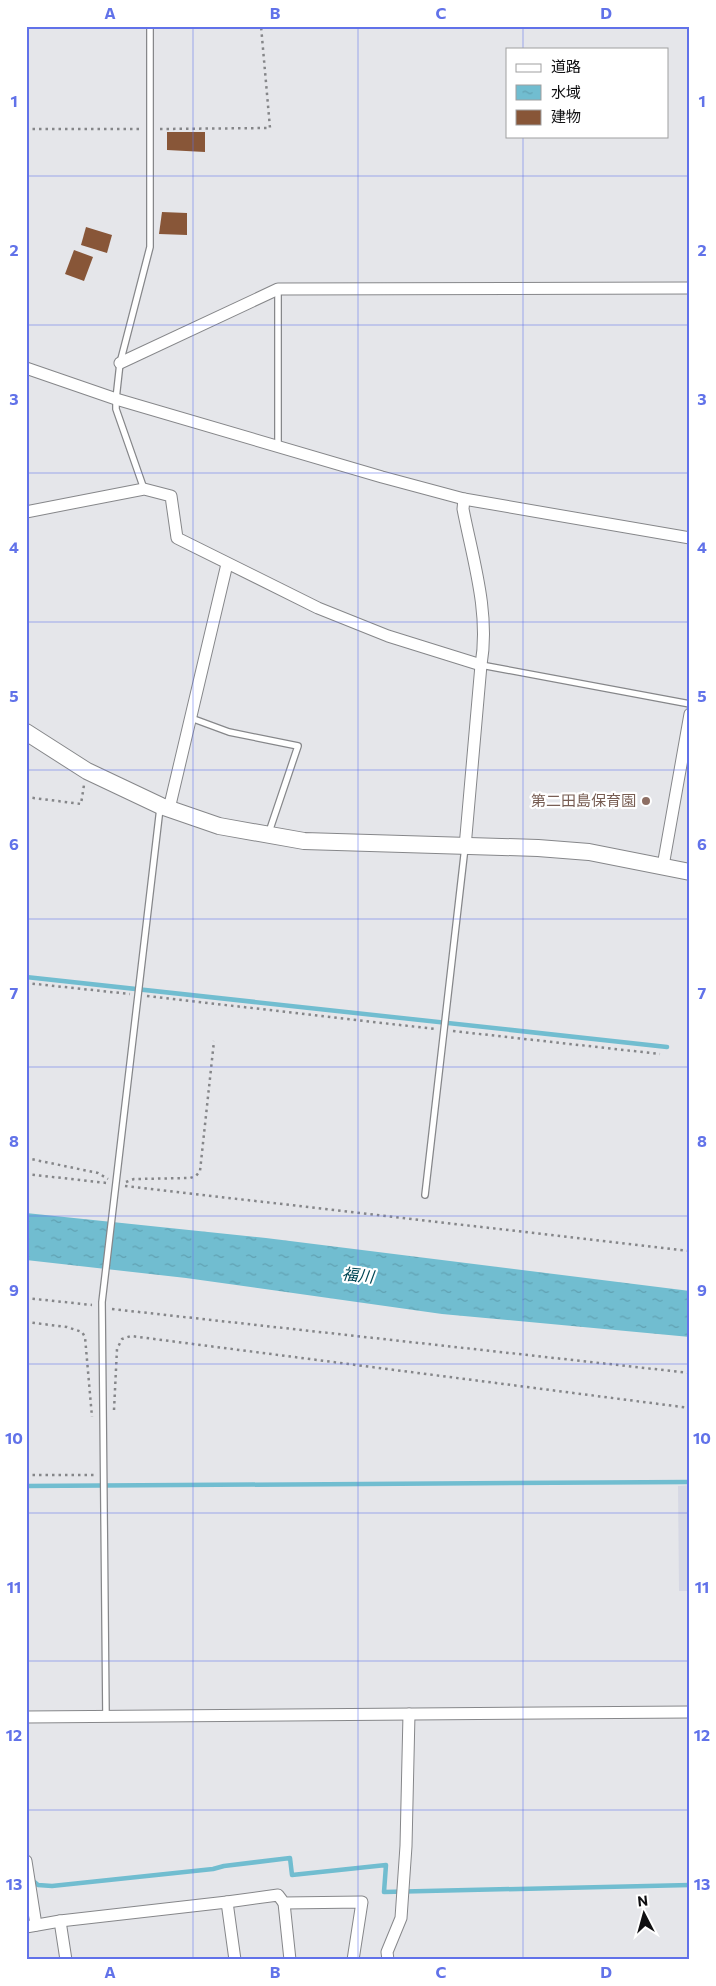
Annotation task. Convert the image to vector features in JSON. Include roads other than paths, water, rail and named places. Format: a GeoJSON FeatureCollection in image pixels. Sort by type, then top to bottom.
{"type":"FeatureCollection","features":[{"type":"Feature","properties":{"kind":"street"},"geometry":{"type":"LineString","coordinates":[[120,363],[278,289],[690,288]]}},
{"type":"Feature","properties":{"kind":"street"},"geometry":{"type":"LineString","coordinates":[[26,368],[116,399],[464,499],[690,538]]}},
{"type":"Feature","properties":{"kind":"street"},"geometry":{"type":"LineString","coordinates":[[26,512],[144,489],[171,496],[177,538],[318,608],[388,636],[481,665]]}},
{"type":"Feature","properties":{"kind":"street"},"geometry":{"type":"LineString","coordinates":[[464,499],[463,509],[484,620],[484,645],[466,847]]}},
{"type":"Feature","properties":{"kind":"street"},"geometry":{"type":"LineString","coordinates":[[165,808],[191,718],[227,564]]}},
{"type":"Feature","properties":{"kind":"street"},"geometry":{"type":"LineString","coordinates":[[663,866],[690,714]]}},
{"type":"Feature","properties":{"kind":"street"},"geometry":{"type":"LineString","coordinates":[[26,732],[87,771],[165,808],[219,826],[268,836],[304,840],[538,848],[589,852],[690,872]]}},
{"type":"Feature","properties":{"kind":"street"},"geometry":{"type":"LineString","coordinates":[[26,1717],[690,1712]]}},
{"type":"Feature","properties":{"kind":"street"},"geometry":{"type":"LineString","coordinates":[[388,1960],[387,1952],[401,1918],[406,1846],[409,1714]]}},
{"type":"Feature","properties":{"kind":"street"},"geometry":{"type":"LineString","coordinates":[[26,1861],[31,1926],[278,1895],[284,1903],[290,1960]]}},
{"type":"Feature","properties":{"kind":"street"},"geometry":{"type":"LineString","coordinates":[[227,1902],[235,1960]]}},
{"type":"Feature","properties":{"kind":"street"},"geometry":{"type":"LineString","coordinates":[[284,1903],[362,1902],[353,1960]]}},
{"type":"Feature","properties":{"kind":"street"},"geometry":{"type":"LineString","coordinates":[[60,1921],[66,1960]]}},
{"type":"Feature","properties":{"kind":"lane"},"geometry":{"type":"LineString","coordinates":[[144,489],[116,409],[116,399],[120,363],[150,247],[150,26]]}},
{"type":"Feature","properties":{"kind":"lane"},"geometry":{"type":"LineString","coordinates":[[278,289],[278,447]]}},
{"type":"Feature","properties":{"kind":"lane"},"geometry":{"type":"LineString","coordinates":[[481,665],[690,704]]}},
{"type":"Feature","properties":{"kind":"lane"},"geometry":{"type":"LineString","coordinates":[[191,718],[229,732],[298,746],[268,836]]}},
{"type":"Feature","properties":{"kind":"lane"},"geometry":{"type":"LineString","coordinates":[[106,1716],[102,1304],[138,995],[165,808]]}},
{"type":"Feature","properties":{"kind":"lane"},"geometry":{"type":"LineString","coordinates":[[425,1195],[466,847]]}},
{"type":"Feature","properties":{"kind":"water","name":"福川"},"geometry":{"type":"Polygon","coordinates":[[[26,1213],[266,1238],[690,1291],[690,1337],[442,1314],[186,1278],[26,1260],[26,1213]]]}},
{"type":"Feature","properties":{"kind":"waterway"},"geometry":{"type":"LineString","coordinates":[[26,977],[667,1047]]}},
{"type":"Feature","properties":{"kind":"waterway"},"geometry":{"type":"LineString","coordinates":[[26,1486],[690,1482]]}},
{"type":"Feature","properties":{"kind":"waterway"},"geometry":{"type":"LineString","coordinates":[[32,1880],[38,1885],[52,1886],[213,1869],[290,1858],[292,1875],[386,1865],[384,1892],[690,1885]]}},
{"type":"Feature","properties":{"kind":"place","name":"第二田島保育園"},"geometry":{"type":"Point","coordinates":[646,801]}}]}
